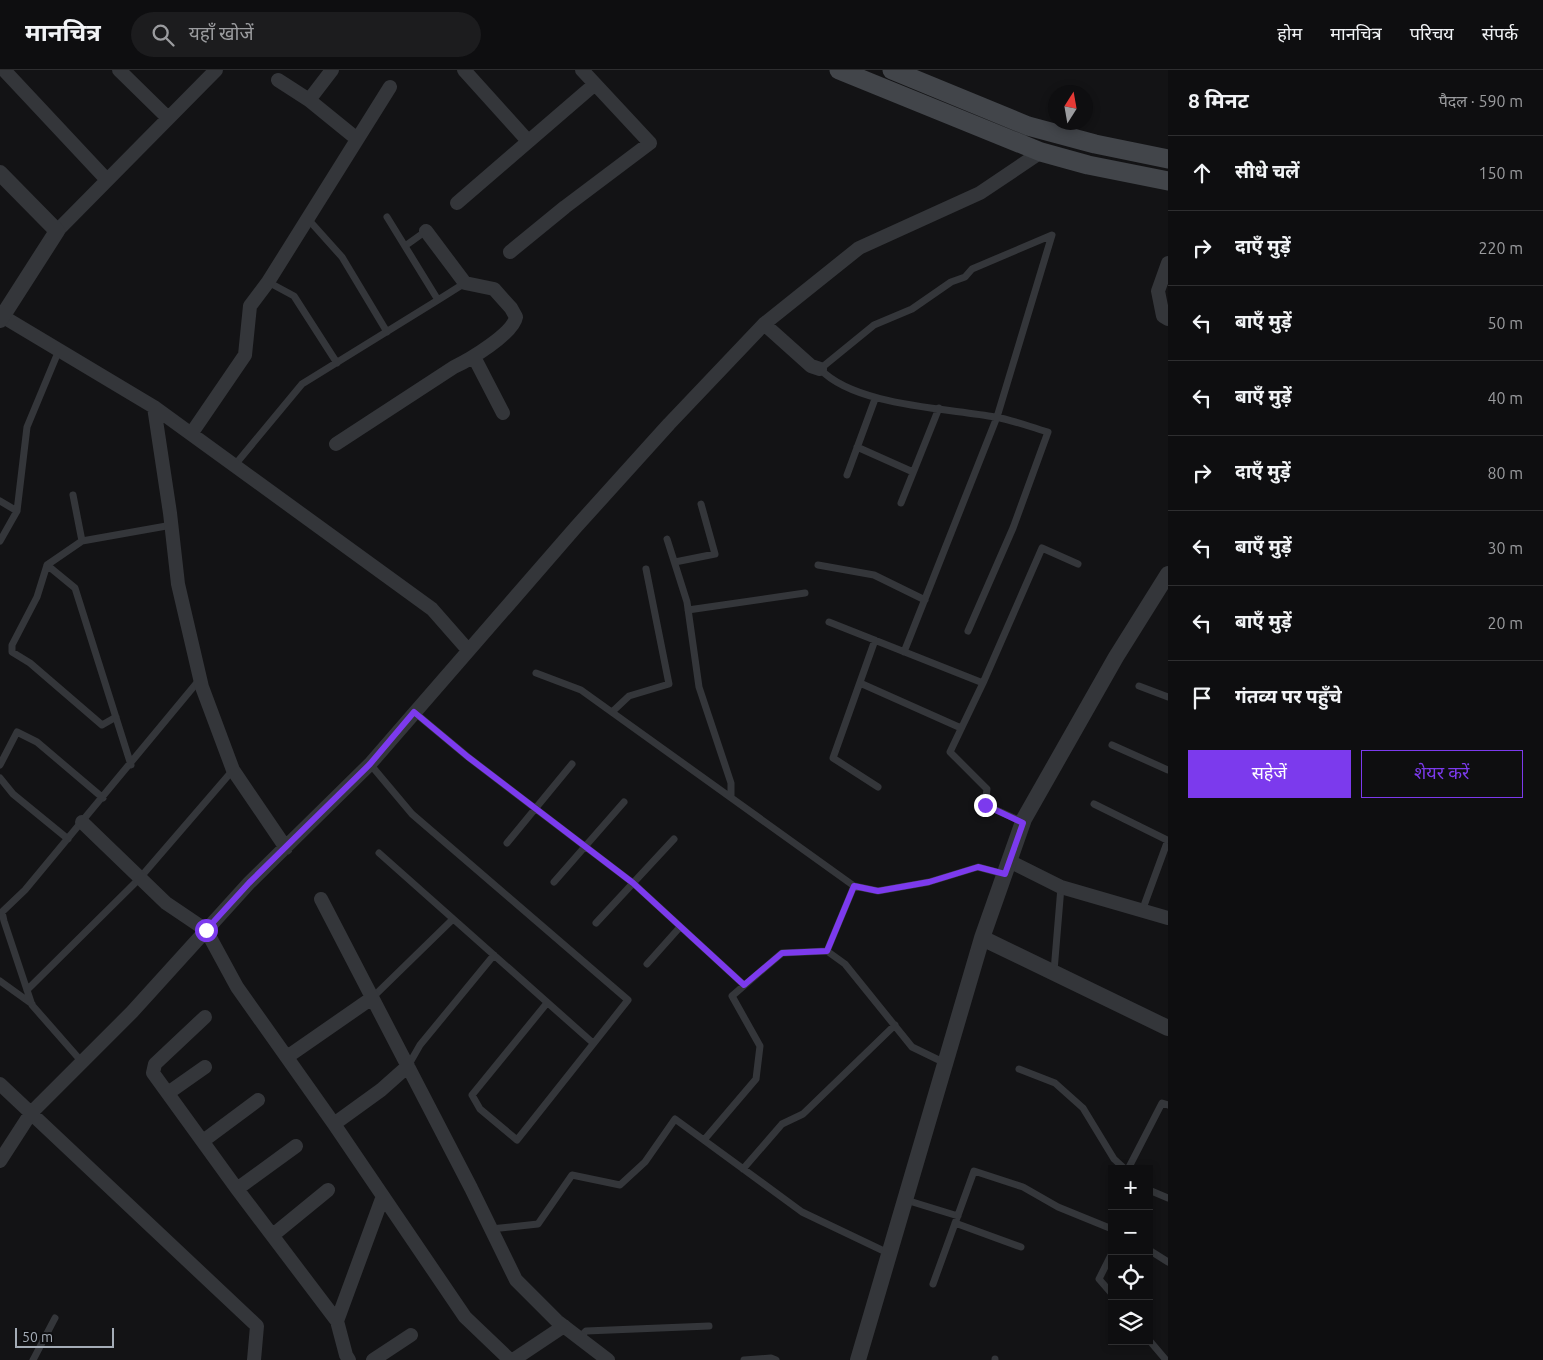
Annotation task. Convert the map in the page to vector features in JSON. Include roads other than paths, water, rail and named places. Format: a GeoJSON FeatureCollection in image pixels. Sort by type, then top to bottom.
{"type":"FeatureCollection","features":[{"type":"Feature","properties":{"kind":"main road"},"geometry":{"type":"LineString","coordinates":[[839,70],[1042,152],[1088,165],[1168,182]]}},
{"type":"Feature","properties":{"kind":"main road"},"geometry":{"type":"LineString","coordinates":[[892,70],[1028,126],[1095,144],[1168,159]]}},
{"type":"Feature","properties":{"kind":"street"},"geometry":{"type":"LineString","coordinates":[[4,70],[107,180]]}},
{"type":"Feature","properties":{"kind":"street"},"geometry":{"type":"LineString","coordinates":[[119,70],[168,118]]}},
{"type":"Feature","properties":{"kind":"street"},"geometry":{"type":"LineString","coordinates":[[216,70],[58,231],[1,318],[59,350],[154,407],[432,609],[468,650]]}},
{"type":"Feature","properties":{"kind":"street"},"geometry":{"type":"LineString","coordinates":[[309,100],[332,70]]}},
{"type":"Feature","properties":{"kind":"street"},"geometry":{"type":"LineString","coordinates":[[464,70],[528,141]]}},
{"type":"Feature","properties":{"kind":"street"},"geometry":{"type":"LineString","coordinates":[[510,252],[650,144],[582,70]]}},
{"type":"Feature","properties":{"kind":"street"},"geometry":{"type":"LineString","coordinates":[[278,80],[309,100],[357,139]]}},
{"type":"Feature","properties":{"kind":"street"},"geometry":{"type":"LineString","coordinates":[[457,203],[595,84]]}},
{"type":"Feature","properties":{"kind":"street"},"geometry":{"type":"LineString","coordinates":[[191,434],[245,355],[250,306],[268,282],[390,87]]}},
{"type":"Feature","properties":{"kind":"street"},"geometry":{"type":"LineString","coordinates":[[0,1161],[31,1113],[132,1012],[249,883],[370,764],[576,527],[669,424],[764,324],[859,248],[980,193],[1042,152]]}},
{"type":"Feature","properties":{"kind":"street"},"geometry":{"type":"LineString","coordinates":[[0,173],[58,231]]}},
{"type":"Feature","properties":{"kind":"street"},"geometry":{"type":"LineString","coordinates":[[336,444],[454,367],[474,357],[508,331],[515,322],[516,318],[510,308],[494,290],[465,283],[426,231]]}},
{"type":"Feature","properties":{"kind":"street"},"geometry":{"type":"LineString","coordinates":[[1168,264],[1158,291],[1163,316],[1168,319]]}},
{"type":"Feature","properties":{"kind":"street"},"geometry":{"type":"LineString","coordinates":[[764,324],[812,366],[820,369]]}},
{"type":"Feature","properties":{"kind":"street"},"geometry":{"type":"LineString","coordinates":[[474,357],[503,413]]}},
{"type":"Feature","properties":{"kind":"street"},"geometry":{"type":"LineString","coordinates":[[154,407],[172,525],[178,584],[200,679],[233,770],[286,848]]}},
{"type":"Feature","properties":{"kind":"street"},"geometry":{"type":"LineString","coordinates":[[858,1360],[982,938],[1023,823],[1116,657],[1168,574]]}},
{"type":"Feature","properties":{"kind":"street"},"geometry":{"type":"LineString","coordinates":[[82,822],[166,903],[206,930],[237,986],[334,1124],[464,1317],[512,1360],[564,1326]]}},
{"type":"Feature","properties":{"kind":"street"},"geometry":{"type":"LineString","coordinates":[[1007,868],[1061,887],[1168,918]]}},
{"type":"Feature","properties":{"kind":"street"},"geometry":{"type":"LineString","coordinates":[[321,900],[408,1066],[516,1280],[564,1326],[608,1360]]}},
{"type":"Feature","properties":{"kind":"street"},"geometry":{"type":"LineString","coordinates":[[982,938],[1168,1028]]}},
{"type":"Feature","properties":{"kind":"street"},"geometry":{"type":"LineString","coordinates":[[287,1057],[372,998]]}},
{"type":"Feature","properties":{"kind":"street"},"geometry":{"type":"LineString","coordinates":[[205,1017],[155,1064],[153,1072],[237,1189],[337,1321],[349,1360]]}},
{"type":"Feature","properties":{"kind":"street"},"geometry":{"type":"LineString","coordinates":[[334,1124],[381,1090],[408,1066]]}},
{"type":"Feature","properties":{"kind":"street"},"geometry":{"type":"LineString","coordinates":[[168,1093],[205,1067]]}},
{"type":"Feature","properties":{"kind":"street"},"geometry":{"type":"LineString","coordinates":[[0,1084],[257,1326],[254,1360]]}},
{"type":"Feature","properties":{"kind":"street"},"geometry":{"type":"LineString","coordinates":[[203,1140],[258,1100]]}},
{"type":"Feature","properties":{"kind":"street"},"geometry":{"type":"LineString","coordinates":[[237,1189],[296,1146]]}},
{"type":"Feature","properties":{"kind":"street"},"geometry":{"type":"LineString","coordinates":[[273,1235],[328,1190]]}},
{"type":"Feature","properties":{"kind":"street"},"geometry":{"type":"LineString","coordinates":[[337,1321],[382,1196]]}},
{"type":"Feature","properties":{"kind":"street"},"geometry":{"type":"LineString","coordinates":[[373,1360],[411,1335]]}},
{"type":"Feature","properties":{"kind":"lane"},"geometry":{"type":"LineString","coordinates":[[307,217],[342,257],[387,332]]}},
{"type":"Feature","properties":{"kind":"lane"},"geometry":{"type":"LineString","coordinates":[[387,217],[438,300]]}},
{"type":"Feature","properties":{"kind":"lane"},"geometry":{"type":"LineString","coordinates":[[404,246],[426,231]]}},
{"type":"Feature","properties":{"kind":"lane"},"geometry":{"type":"LineString","coordinates":[[904,652],[998,417],[1052,235],[972,269],[965,277],[951,282],[912,309],[874,325],[820,369],[828,378],[875,399],[998,417],[1048,432],[1013,528],[968,631]]}},
{"type":"Feature","properties":{"kind":"lane"},"geometry":{"type":"LineString","coordinates":[[268,282],[294,296],[337,363]]}},
{"type":"Feature","properties":{"kind":"lane"},"geometry":{"type":"LineString","coordinates":[[234,466],[302,384],[465,283]]}},
{"type":"Feature","properties":{"kind":"lane"},"geometry":{"type":"LineString","coordinates":[[0,541],[17,511],[27,427],[59,350]]}},
{"type":"Feature","properties":{"kind":"lane"},"geometry":{"type":"LineString","coordinates":[[847,476],[875,399]]}},
{"type":"Feature","properties":{"kind":"lane"},"geometry":{"type":"LineString","coordinates":[[901,503],[939,408]]}},
{"type":"Feature","properties":{"kind":"lane"},"geometry":{"type":"LineString","coordinates":[[857,447],[913,472]]}},
{"type":"Feature","properties":{"kind":"lane"},"geometry":{"type":"LineString","coordinates":[[73,495],[82,541]]}},
{"type":"Feature","properties":{"kind":"lane"},"geometry":{"type":"LineString","coordinates":[[0,501],[17,511]]}},
{"type":"Feature","properties":{"kind":"lane"},"geometry":{"type":"LineString","coordinates":[[674,562],[715,554],[701,504]]}},
{"type":"Feature","properties":{"kind":"lane"},"geometry":{"type":"LineString","coordinates":[[116,717],[102,724],[30,663],[12,652],[12,645],[37,597],[47,565],[82,541],[172,525]]}},
{"type":"Feature","properties":{"kind":"lane"},"geometry":{"type":"LineString","coordinates":[[667,539],[688,610],[700,687],[731,783],[730,797]]}},
{"type":"Feature","properties":{"kind":"lane"},"geometry":{"type":"LineString","coordinates":[[1023,823],[985,805],[987,789],[950,752],[983,683],[1042,548],[1078,564]]}},
{"type":"Feature","properties":{"kind":"lane"},"geometry":{"type":"LineString","coordinates":[[47,565],[75,588],[131,764]]}},
{"type":"Feature","properties":{"kind":"lane"},"geometry":{"type":"LineString","coordinates":[[818,565],[874,575],[924,600]]}},
{"type":"Feature","properties":{"kind":"lane"},"geometry":{"type":"LineString","coordinates":[[612,712],[630,696],[669,684],[646,569]]}},
{"type":"Feature","properties":{"kind":"lane"},"geometry":{"type":"LineString","coordinates":[[688,610],[805,593]]}},
{"type":"Feature","properties":{"kind":"lane"},"geometry":{"type":"LineString","coordinates":[[829,622],[983,683]]}},
{"type":"Feature","properties":{"kind":"lane"},"geometry":{"type":"LineString","coordinates":[[875,640],[833,758],[878,787]]}},
{"type":"Feature","properties":{"kind":"lane"},"geometry":{"type":"LineString","coordinates":[[536,673],[581,690],[854,886],[878,891],[929,882],[978,867],[1007,868]]}},
{"type":"Feature","properties":{"kind":"lane"},"geometry":{"type":"LineString","coordinates":[[32,1005],[2,912],[25,890],[200,679]]}},
{"type":"Feature","properties":{"kind":"lane"},"geometry":{"type":"LineString","coordinates":[[860,683],[962,728]]}},
{"type":"Feature","properties":{"kind":"lane"},"geometry":{"type":"LineString","coordinates":[[1139,686],[1168,698]]}},
{"type":"Feature","properties":{"kind":"lane"},"geometry":{"type":"LineString","coordinates":[[414,712],[468,757],[633,883],[744,985]]}},
{"type":"Feature","properties":{"kind":"lane"},"geometry":{"type":"LineString","coordinates":[[0,765],[17,732],[37,742],[102,798]]}},
{"type":"Feature","properties":{"kind":"lane"},"geometry":{"type":"LineString","coordinates":[[1112,745],[1168,770]]}},
{"type":"Feature","properties":{"kind":"lane"},"geometry":{"type":"LineString","coordinates":[[370,764],[412,814],[628,1000],[518,1140],[480,1109],[472,1095],[547,1003]]}},
{"type":"Feature","properties":{"kind":"lane"},"geometry":{"type":"LineString","coordinates":[[507,843],[572,764]]}},
{"type":"Feature","properties":{"kind":"lane"},"geometry":{"type":"LineString","coordinates":[[27,990],[139,879],[233,770]]}},
{"type":"Feature","properties":{"kind":"lane"},"geometry":{"type":"LineString","coordinates":[[0,778],[13,794],[68,839]]}},
{"type":"Feature","properties":{"kind":"lane"},"geometry":{"type":"LineString","coordinates":[[554,882],[624,802]]}},
{"type":"Feature","properties":{"kind":"lane"},"geometry":{"type":"LineString","coordinates":[[1094,804],[1168,840],[1142,912]]}},
{"type":"Feature","properties":{"kind":"lane"},"geometry":{"type":"LineString","coordinates":[[596,923],[674,839]]}},
{"type":"Feature","properties":{"kind":"lane"},"geometry":{"type":"LineString","coordinates":[[380,853],[593,1043]]}},
{"type":"Feature","properties":{"kind":"lane"},"geometry":{"type":"LineString","coordinates":[[827,951],[854,886]]}},
{"type":"Feature","properties":{"kind":"lane"},"geometry":{"type":"LineString","coordinates":[[1054,972],[1061,887]]}},
{"type":"Feature","properties":{"kind":"lane"},"geometry":{"type":"LineString","coordinates":[[372,998],[453,919]]}},
{"type":"Feature","properties":{"kind":"lane"},"geometry":{"type":"LineString","coordinates":[[647,964],[680,927]]}},
{"type":"Feature","properties":{"kind":"lane"},"geometry":{"type":"LineString","coordinates":[[704,1140],[756,1079],[760,1046],[732,996],[782,953],[827,951],[845,964],[912,1047],[945,1064]]}},
{"type":"Feature","properties":{"kind":"lane"},"geometry":{"type":"LineString","coordinates":[[408,1066],[420,1045],[494,955]]}},
{"type":"Feature","properties":{"kind":"lane"},"geometry":{"type":"LineString","coordinates":[[0,981],[32,1005],[82,1062]]}},
{"type":"Feature","properties":{"kind":"lane"},"geometry":{"type":"LineString","coordinates":[[744,1169],[782,1124],[803,1114],[895,1025]]}},
{"type":"Feature","properties":{"kind":"lane"},"geometry":{"type":"LineString","coordinates":[[1019,1069],[1055,1083],[1083,1108],[1114,1159],[1121,1165]]}},
{"type":"Feature","properties":{"kind":"lane"},"geometry":{"type":"LineString","coordinates":[[1128,1165],[1162,1103],[1168,1105]]}},
{"type":"Feature","properties":{"kind":"lane"},"geometry":{"type":"LineString","coordinates":[[491,1229],[538,1224],[572,1175],[620,1185],[645,1162],[675,1119],[802,1212],[890,1254]]}},
{"type":"Feature","properties":{"kind":"lane"},"geometry":{"type":"LineString","coordinates":[[933,1284],[974,1171],[1023,1186],[1058,1207],[1108,1227]]}},
{"type":"Feature","properties":{"kind":"lane"},"geometry":{"type":"LineString","coordinates":[[1153,1192],[1168,1198]]}},
{"type":"Feature","properties":{"kind":"lane"},"geometry":{"type":"LineString","coordinates":[[905,1200],[956,1219],[1021,1247]]}},
{"type":"Feature","properties":{"kind":"lane"},"geometry":{"type":"LineString","coordinates":[[1153,1253],[1168,1262]]}},
{"type":"Feature","properties":{"kind":"lane"},"geometry":{"type":"LineString","coordinates":[[1108,1261],[1099,1279],[1108,1289]]}},
{"type":"Feature","properties":{"kind":"lane"},"geometry":{"type":"LineString","coordinates":[[33,1360],[55,1318]]}},
{"type":"Feature","properties":{"kind":"lane"},"geometry":{"type":"LineString","coordinates":[[579,1338],[586,1331],[709,1326]]}},
{"type":"Feature","properties":{"kind":"lane"},"geometry":{"type":"LineString","coordinates":[[1153,1345],[1166,1360]]}},
{"type":"Feature","properties":{"kind":"lane"},"geometry":{"type":"LineString","coordinates":[[744,1360],[771,1358],[776,1360]]}}]}
